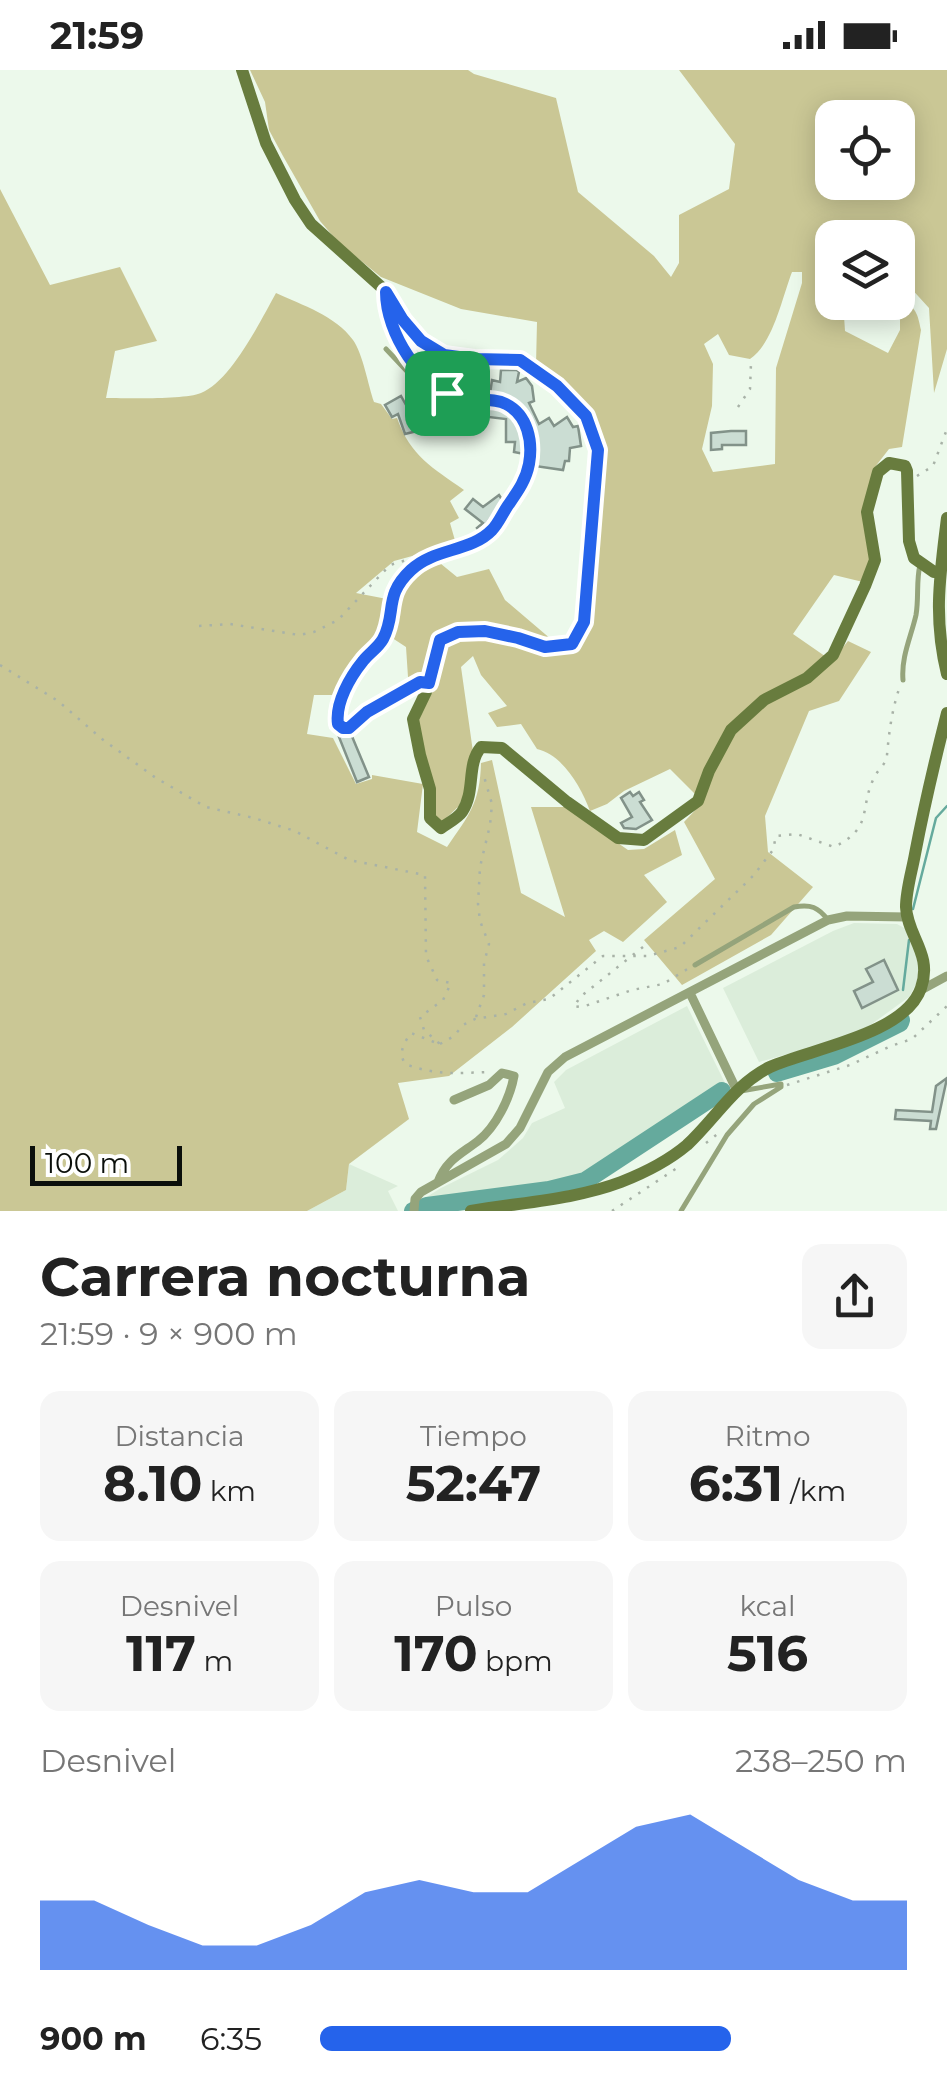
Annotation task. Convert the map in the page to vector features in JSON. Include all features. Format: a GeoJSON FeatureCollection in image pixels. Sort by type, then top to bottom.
{"type":"FeatureCollection","features":[{"type":"Feature","properties":{"kind":"street"},"geometry":{"type":"LineString","coordinates":[[242,70],[259,126],[311,224],[386,292],[421,341],[444,355],[520,360],[557,386],[586,416],[598,450],[584,622],[572,644],[545,647],[485,631],[458,632],[440,640],[429,683],[413,720],[430,789],[430,818],[441,828],[462,814],[472,787],[472,757],[481,747],[502,748],[618,838],[644,840],[698,801],[708,771],[731,730],[764,700],[807,678],[833,655],[874,560],[866,512],[878,472],[889,462],[905,466],[909,541],[914,558],[940,572]]}},
{"type":"Feature","properties":{"kind":"street"},"geometry":{"type":"LineString","coordinates":[[947,518],[937,605],[947,674]]}},
{"type":"Feature","properties":{"kind":"street"},"geometry":{"type":"LineString","coordinates":[[921,990],[923,956],[908,917],[908,892],[947,713]]}},
{"type":"Feature","properties":{"kind":"street"},"geometry":{"type":"LineString","coordinates":[[414,1208],[420,1192],[506,1144],[520,1128],[548,1072],[565,1056],[828,920],[848,916],[908,917]]}},
{"type":"Feature","properties":{"kind":"street"},"geometry":{"type":"LineString","coordinates":[[471,1211],[586,1194],[659,1165],[687,1144],[736,1091],[764,1070],[876,1029],[902,1012],[921,990],[947,976]]}},
{"type":"Feature","properties":{"kind":"street"},"geometry":{"type":"LineString","coordinates":[[690,993],[736,1091]]}},
{"type":"Feature","properties":{"kind":"street"},"geometry":{"type":"LineString","coordinates":[[438,1182],[446,1166],[490,1130],[514,1078],[502,1073],[489,1086],[454,1100]]}},
{"type":"Feature","properties":{"kind":"lane"},"geometry":{"type":"LineString","coordinates":[[386,292],[406,352],[422,374],[447,393]]}},
{"type":"Feature","properties":{"kind":"lane"},"geometry":{"type":"LineString","coordinates":[[386,350],[419,384],[465,400],[500,402],[509,406],[529,430],[529,464],[521,488],[490,533],[475,542],[434,554],[397,586],[384,638],[353,676],[337,711],[338,724],[349,728],[367,712],[420,682],[429,683]]}},
{"type":"Feature","properties":{"kind":"lane"},"geometry":{"type":"LineString","coordinates":[[903,680],[902,666],[917,610],[920,564]]}},
{"type":"Feature","properties":{"kind":"lane"},"geometry":{"type":"LineString","coordinates":[[695,965],[794,907],[819,908],[828,920]]}},
{"type":"Feature","properties":{"kind":"lane"},"geometry":{"type":"LineString","coordinates":[[681,1211],[727,1135],[754,1104],[781,1084],[736,1091]]}},
{"type":"Feature","properties":{"kind":"path"},"geometry":{"type":"LineString","coordinates":[[738,407],[750,389],[751,363]]}},
{"type":"Feature","properties":{"kind":"path"},"geometry":{"type":"LineString","coordinates":[[908,480],[933,466],[947,429]]}},
{"type":"Feature","properties":{"kind":"path"},"geometry":{"type":"LineString","coordinates":[[198,626],[230,624],[306,634],[338,620],[396,562],[434,554]]}},
{"type":"Feature","properties":{"kind":"path"},"geometry":{"type":"LineString","coordinates":[[0,664],[58,701],[156,778],[206,807],[295,831],[349,860],[425,875],[426,956],[437,980],[451,983],[443,1000],[420,1017],[424,1030],[440,1044]]}},
{"type":"Feature","properties":{"kind":"path"},"geometry":{"type":"LineString","coordinates":[[440,1044],[475,1018],[506,1014],[527,1003],[548,999],[604,956],[648,956],[680,947],[753,876],[773,850],[776,836],[797,834],[834,847],[855,835],[876,775],[885,764],[894,703],[903,680]]}},
{"type":"Feature","properties":{"kind":"path"},"geometry":{"type":"LineString","coordinates":[[472,757],[484,773],[492,804],[478,884],[480,920],[489,944],[484,963],[484,994],[475,1018]]}},
{"type":"Feature","properties":{"kind":"path"},"geometry":{"type":"LineString","coordinates":[[643,947],[580,996],[574,1006],[663,984],[695,965]]}},
{"type":"Feature","properties":{"kind":"path"},"geometry":{"type":"LineString","coordinates":[[781,1087],[850,1065],[912,1039],[947,1006]]}},
{"type":"Feature","properties":{"kind":"path"},"geometry":{"type":"LineString","coordinates":[[440,1044],[411,1032],[401,1050],[402,1058],[405,1064],[424,1071],[502,1073]]}},
{"type":"Feature","properties":{"kind":"shaded area"},"geometry":{"type":"Polygon","coordinates":[[[250,70],[468,70],[556,98],[578,192],[654,256],[671,277],[679,263],[679,215],[729,189],[735,144],[679,70],[947,70],[947,349],[934,393],[929,308],[915,293],[915,220],[815,220],[815,320],[844,320],[845,331],[888,353],[900,330],[900,320],[915,320],[915,312],[921,330],[902,447],[889,449],[875,467],[870,560],[863,582],[834,575],[793,634],[832,661],[848,641],[871,652],[839,701],[809,711],[765,816],[768,852],[813,887],[771,935],[682,985],[644,940],[715,879],[684,822],[703,802],[670,769],[590,811],[570,773],[555,758],[537,749],[521,724],[497,727],[488,713],[507,706],[481,675],[473,656],[461,667],[476,773],[458,807],[442,822],[434,816],[417,720],[435,687],[408,677],[406,647],[380,630],[374,646],[354,664],[338,695],[314,695],[307,734],[333,738],[356,784],[372,779],[372,775],[423,784],[417,832],[447,847],[472,808],[481,763],[492,760],[521,893],[565,917],[531,807],[566,807],[628,850],[644,849],[675,830],[682,855],[644,875],[667,902],[623,942],[604,931],[589,940],[596,951],[512,1027],[449,1076],[398,1083],[409,1119],[349,1164],[346,1190],[307,1211],[0,1211],[0,189],[50,285],[120,267],[157,341],[115,351],[106,398],[201,393],[223,376],[244,349],[276,293],[318,312],[346,332],[360,353],[374,402],[381,404],[392,419],[397,418],[424,460],[464,490],[450,501],[459,518],[450,523],[456,544],[394,561],[356,593],[387,599],[435,559],[457,577],[489,569],[505,600],[552,640],[543,653],[560,652],[575,645],[590,617],[602,476],[601,439],[588,409],[536,365],[537,322],[461,309],[381,277],[339,243],[320,221],[269,130],[265,102],[250,70]],[[792,272],[771,332],[750,359],[729,355],[718,334],[704,344],[713,364],[712,406],[702,449],[713,472],[775,464],[776,368],[802,272],[792,272]]]}},
{"type":"Feature","properties":{"kind":"shaded area"},"geometry":{"type":"Polygon","coordinates":[[[854,923],[897,924],[908,930],[919,971],[909,997],[869,1026],[837,1040],[759,1062],[723,988],[854,923]]]}},
{"type":"Feature","properties":{"kind":"shaded area"},"geometry":{"type":"Polygon","coordinates":[[[687,1006],[726,1085],[585,1178],[423,1202],[441,1188],[498,1160],[523,1138],[532,1123],[565,1108],[554,1082],[566,1070],[687,1006]]]}},
{"type":"Feature","properties":{"kind":"shaded area"},"geometry":{"type":"Polygon","coordinates":[[[349,1164],[398,1186],[388,1191],[398,1211],[307,1211],[346,1190],[349,1164]]]}},
{"type":"Feature","properties":{"kind":"building"},"geometry":{"type":"Polygon","coordinates":[[[501,370],[517,370],[517,382],[526,378],[532,386],[534,401],[529,403],[539,424],[549,418],[554,426],[567,417],[573,427],[578,426],[581,446],[570,448],[563,470],[535,466],[537,443],[532,423],[511,400],[490,394],[492,380],[500,382],[501,370]]]}},
{"type":"Feature","properties":{"kind":"building"},"geometry":{"type":"Polygon","coordinates":[[[401,396],[412,412],[417,431],[405,434],[398,414],[392,417],[385,405],[401,396]]]}},
{"type":"Feature","properties":{"kind":"building"},"geometry":{"type":"Polygon","coordinates":[[[457,404],[505,411],[522,431],[524,454],[514,452],[515,442],[506,442],[506,419],[455,413],[457,404]]]}},
{"type":"Feature","properties":{"kind":"building"},"geometry":{"type":"Polygon","coordinates":[[[746,431],[746,445],[722,445],[722,449],[711,450],[711,433],[746,431]]]}},
{"type":"Feature","properties":{"kind":"building"},"geometry":{"type":"Polygon","coordinates":[[[499,495],[503,501],[480,532],[477,528],[483,523],[465,509],[473,499],[483,507],[499,495]]]}},
{"type":"Feature","properties":{"kind":"building"},"geometry":{"type":"Polygon","coordinates":[[[351,734],[369,777],[357,782],[339,737],[351,734]]]}},
{"type":"Feature","properties":{"kind":"building"},"geometry":{"type":"Polygon","coordinates":[[[630,792],[633,796],[639,792],[644,800],[640,802],[652,820],[636,829],[624,828],[621,823],[632,817],[621,798],[630,792]]]}},
{"type":"Feature","properties":{"kind":"building"},"geometry":{"type":"Polygon","coordinates":[[[884,960],[898,990],[862,1008],[854,991],[873,982],[866,969],[884,960]]]}},
{"type":"Feature","properties":{"kind":"building"},"geometry":{"type":"Polygon","coordinates":[[[947,1078],[936,1129],[930,1129],[931,1121],[895,1119],[896,1110],[932,1112],[936,1086],[947,1078]]]}},
{"type":"Feature","properties":{"kind":"waterway"},"geometry":{"type":"LineString","coordinates":[[913,909],[936,818],[947,806]]}},
{"type":"Feature","properties":{"kind":"waterway"},"geometry":{"type":"LineString","coordinates":[[903,990],[909,940]]}},
{"type":"Feature","properties":{"kind":"waterway"},"geometry":{"type":"LineString","coordinates":[[777,1073],[834,1056],[901,1020]]}},
{"type":"Feature","properties":{"kind":"waterway"},"geometry":{"type":"LineString","coordinates":[[413,1211],[585,1181],[722,1091]]}},
{"type":"Feature","properties":{"kind":"route"},"geometry":{"type":"LineString","coordinates":[[386,292],[421,341],[444,355],[520,360],[557,386],[586,416],[598,450],[584,622],[572,644],[545,647],[485,631],[458,632],[440,640],[429,683],[420,682],[367,712],[349,728],[343,728],[338,724],[337,711],[358,668],[384,638],[397,586],[408,572],[434,554],[475,542],[490,533],[524,483],[530,436],[520,417],[504,403],[465,400],[447,393],[412,362],[398,338],[386,292]]}}]}
